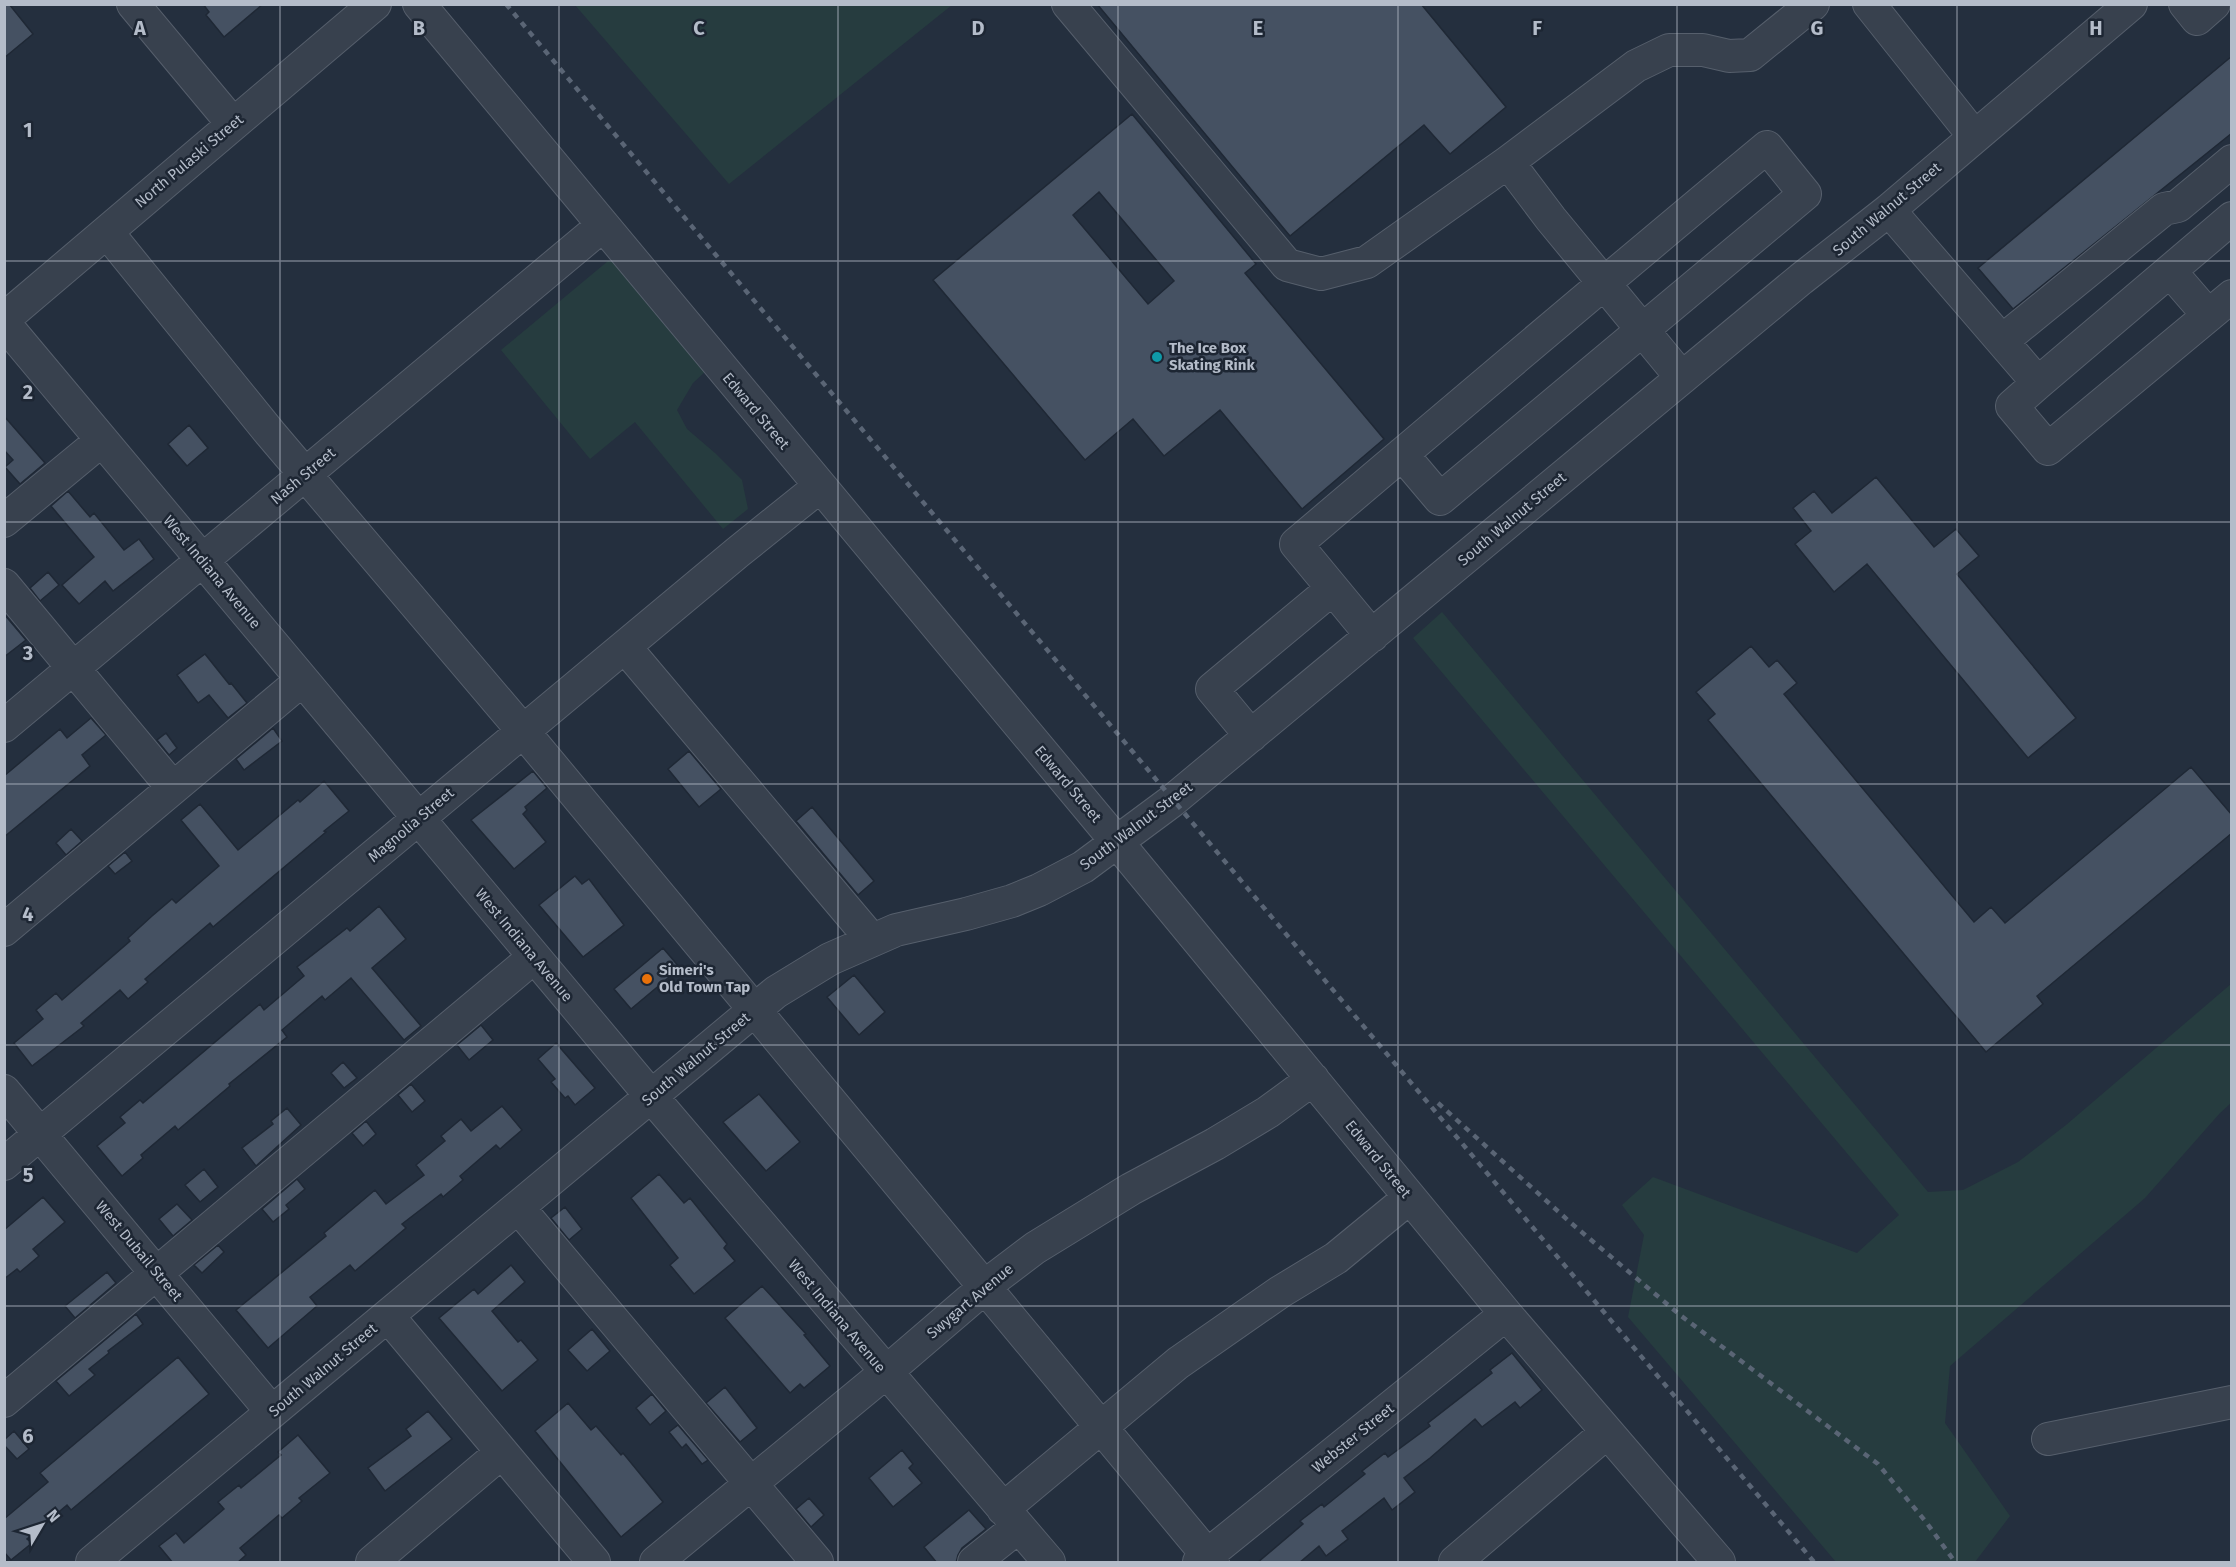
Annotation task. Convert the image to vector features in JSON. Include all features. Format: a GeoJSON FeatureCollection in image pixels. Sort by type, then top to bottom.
{"type":"FeatureCollection","features":[{"type":"Feature","properties":{"kind":"street"},"geometry":{"type":"LineString","coordinates":[[133,4],[233,124]]}},
{"type":"Feature","properties":{"kind":"street","name":"Edward Street"},"geometry":{"type":"LineString","coordinates":[[419,4],[1117,842],[1409,1198],[1606,1433],[1719,1563]]}},
{"type":"Feature","properties":{"kind":"street"},"geometry":{"type":"LineString","coordinates":[[1068,4],[1287,265],[1321,274],[1366,262],[1508,162],[1636,66],[1669,50],[1703,50],[1729,56],[1750,55],[1813,4]]}},
{"type":"Feature","properties":{"kind":"street"},"geometry":{"type":"LineString","coordinates":[[1869,4],[1974,136]]}},
{"type":"Feature","properties":{"kind":"street","name":"South Walnut Street"},"geometry":{"type":"LineString","coordinates":[[92,1563],[776,992],[830,959],[896,930],[966,914],[1012,901],[1039,890],[1083,867],[1172,801],[1682,378],[1889,210],[2131,4]]}},
{"type":"Feature","properties":{"kind":"street"},"geometry":{"type":"LineString","coordinates":[[2185,4],[2197,19],[2214,4]]}},
{"type":"Feature","properties":{"kind":"street","name":"North Pulaski Street"},"geometry":{"type":"LineString","coordinates":[[4,321],[233,124],[356,10]]}},
{"type":"Feature","properties":{"kind":"street"},"geometry":{"type":"LineString","coordinates":[[1372,636],[1296,544],[1402,454],[1604,283],[1767,147],[1805,194],[1440,498],[1402,454]]}},
{"type":"Feature","properties":{"kind":"street"},"geometry":{"type":"LineString","coordinates":[[2001,341],[2164,208],[2178,206],[2232,161]]}},
{"type":"Feature","properties":{"kind":"street"},"geometry":{"type":"LineString","coordinates":[[1508,162],[1682,378]]}},
{"type":"Feature","properties":{"kind":"street"},"geometry":{"type":"LineString","coordinates":[[2170,271],[2220,306],[2048,449],[2012,406],[2232,218],[2204,184]]}},
{"type":"Feature","properties":{"kind":"street"},"geometry":{"type":"LineString","coordinates":[[1889,210],[2038,383]]}},
{"type":"Feature","properties":{"kind":"street","name":"Nash Street"},"geometry":{"type":"LineString","coordinates":[[4,726],[602,225]]}},
{"type":"Feature","properties":{"kind":"street"},"geometry":{"type":"LineString","coordinates":[[106,232],[305,474],[523,731],[1101,1427],[1207,1560]]}},
{"type":"Feature","properties":{"kind":"street","name":"West Indiana Avenue"},"geometry":{"type":"LineString","coordinates":[[4,321],[534,957],[885,1373],[1049,1563]]}},
{"type":"Feature","properties":{"kind":"street"},"geometry":{"type":"LineString","coordinates":[[4,521],[102,440]]}},
{"type":"Feature","properties":{"kind":"street","name":"Magnolia Street"},"geometry":{"type":"LineString","coordinates":[[4,1164],[819,487]]}},
{"type":"Feature","properties":{"kind":"street"},"geometry":{"type":"LineString","coordinates":[[4,585],[173,788]]}},
{"type":"Feature","properties":{"kind":"street"},"geometry":{"type":"LineString","coordinates":[[1251,736],[1212,689],[1332,589]]}},
{"type":"Feature","properties":{"kind":"street"},"geometry":{"type":"LineString","coordinates":[[625,647],[872,940]]}},
{"type":"Feature","properties":{"kind":"street"},"geometry":{"type":"LineString","coordinates":[[4,930],[302,680]]}},
{"type":"Feature","properties":{"kind":"street"},"geometry":{"type":"LineString","coordinates":[[4,1401],[534,957]]}},
{"type":"Feature","properties":{"kind":"street","name":"Swygart Avenue"},"geometry":{"type":"LineString","coordinates":[[656,1563],[984,1288],[1061,1231],[1131,1189],[1215,1144],[1268,1112],[1313,1079]]}},
{"type":"Feature","properties":{"kind":"street","name":"West Dubail Street"},"geometry":{"type":"LineString","coordinates":[[4,1091],[272,1412]]}},
{"type":"Feature","properties":{"kind":"street"},"geometry":{"type":"LineString","coordinates":[[974,1563],[1010,1518],[1101,1427],[1178,1363],[1280,1292],[1336,1258],[1409,1198]]}},
{"type":"Feature","properties":{"kind":"street"},"geometry":{"type":"LineString","coordinates":[[518,1207],[817,1563]]}},
{"type":"Feature","properties":{"kind":"street","name":"Webster Street"},"geometry":{"type":"LineString","coordinates":[[1207,1560],[1506,1314]]}},
{"type":"Feature","properties":{"kind":"street"},"geometry":{"type":"LineString","coordinates":[[388,1316],[594,1563]]}},
{"type":"Feature","properties":{"kind":"street"},"geometry":{"type":"LineString","coordinates":[[2048,1439],[2232,1402]]}},
{"type":"Feature","properties":{"kind":"street"},"geometry":{"type":"LineString","coordinates":[[1455,1563],[1606,1433]]}},
{"type":"Feature","properties":{"kind":"street"},"geometry":{"type":"LineString","coordinates":[[372,1563],[502,1452]]}},
{"type":"Feature","properties":{"kind":"green space"},"geometry":{"type":"Polygon","coordinates":[[[575,5],[952,5],[729,184],[575,5]]]}},
{"type":"Feature","properties":{"kind":"green space"},"geometry":{"type":"Polygon","coordinates":[[[608,261],[617,263],[707,370],[693,383],[677,410],[687,429],[742,480],[748,509],[723,529],[635,422],[590,459],[501,350],[608,261]]]}},
{"type":"Feature","properties":{"kind":"green space"},"geometry":{"type":"Polygon","coordinates":[[[1442,612],[1928,1192],[1963,1190],[2018,1162],[2066,1125],[2231,984],[2231,1103],[2145,1198],[1950,1366],[1945,1423],[2010,1516],[1975,1562],[1836,1562],[1628,1317],[1644,1235],[1622,1205],[1653,1177],[1857,1253],[1899,1215],[1413,638],[1442,612]]]}},
{"type":"Feature","properties":{"kind":"building"},"geometry":{"type":"Polygon","coordinates":[[[4,4],[9,4],[33,34],[4,58],[4,4]]]}},
{"type":"Feature","properties":{"kind":"building"},"geometry":{"type":"Polygon","coordinates":[[[203,4],[263,4],[224,37],[206,15],[209,12],[203,4]]]}},
{"type":"Feature","properties":{"kind":"building"},"geometry":{"type":"Polygon","coordinates":[[[1097,4],[1421,4],[1506,107],[1450,154],[1424,125],[1290,236],[1097,4]]]}},
{"type":"Feature","properties":{"kind":"building"},"geometry":{"type":"Polygon","coordinates":[[[2232,56],[2232,133],[2013,309],[1978,268],[2232,56]]]}},
{"type":"Feature","properties":{"kind":"building","name":"The Ice Box Skating Rink"},"geometry":{"type":"Polygon","coordinates":[[[1132,114],[1256,264],[1245,273],[1384,439],[1302,509],[1220,410],[1164,456],[1133,419],[1085,460],[933,280],[1132,114]],[[1099,192],[1073,215],[1148,304],[1174,281],[1099,192]]]}},
{"type":"Feature","properties":{"kind":"building"},"geometry":{"type":"Polygon","coordinates":[[[4,416],[45,463],[20,484],[5,467],[13,460],[4,450],[4,416]]]}},
{"type":"Feature","properties":{"kind":"building"},"geometry":{"type":"Polygon","coordinates":[[[189,425],[208,448],[187,466],[168,444],[189,425]]]}},
{"type":"Feature","properties":{"kind":"building"},"geometry":{"type":"Polygon","coordinates":[[[1876,477],[1934,547],[1956,529],[1979,556],[1957,574],[2076,718],[2028,758],[1867,564],[1834,592],[1795,544],[1811,531],[1793,508],[1814,491],[1832,513],[1876,477]]]}},
{"type":"Feature","properties":{"kind":"building"},"geometry":{"type":"Polygon","coordinates":[[[68,491],[90,517],[94,513],[124,550],[139,539],[154,559],[113,591],[105,581],[79,604],[62,585],[94,557],[51,506],[68,491]]]}},
{"type":"Feature","properties":{"kind":"building"},"geometry":{"type":"Polygon","coordinates":[[[48,572],[59,585],[40,601],[30,588],[48,572]]]}},
{"type":"Feature","properties":{"kind":"building"},"geometry":{"type":"Polygon","coordinates":[[[4,614],[26,640],[4,657],[4,614]]]}},
{"type":"Feature","properties":{"kind":"building"},"geometry":{"type":"Polygon","coordinates":[[[1751,646],[1769,667],[1777,660],[1797,683],[1784,694],[1974,922],[1991,907],[2005,923],[2191,767],[2232,815],[2232,833],[2037,996],[2043,1004],[1986,1052],[1708,720],[1715,714],[1696,692],[1751,646]]]}},
{"type":"Feature","properties":{"kind":"building"},"geometry":{"type":"Polygon","coordinates":[[[205,654],[247,703],[228,718],[209,695],[198,703],[177,675],[205,654]]]}},
{"type":"Feature","properties":{"kind":"building"},"geometry":{"type":"Polygon","coordinates":[[[91,718],[106,735],[82,755],[90,766],[4,837],[4,776],[60,729],[67,738],[91,718]]]}},
{"type":"Feature","properties":{"kind":"building"},"geometry":{"type":"Polygon","coordinates":[[[273,728],[282,741],[244,770],[236,759],[273,728]]]}},
{"type":"Feature","properties":{"kind":"building"},"geometry":{"type":"Polygon","coordinates":[[[166,733],[177,748],[169,755],[157,740],[166,733]]]}},
{"type":"Feature","properties":{"kind":"building"},"geometry":{"type":"Polygon","coordinates":[[[689,751],[721,789],[699,807],[668,769],[689,751]]]}},
{"type":"Feature","properties":{"kind":"building"},"geometry":{"type":"Polygon","coordinates":[[[533,771],[547,788],[525,807],[527,810],[523,814],[546,842],[514,869],[471,820],[533,771]]]}},
{"type":"Feature","properties":{"kind":"building"},"geometry":{"type":"Polygon","coordinates":[[[324,781],[349,811],[213,927],[210,923],[145,979],[148,982],[128,999],[120,990],[81,1023],[84,1026],[32,1066],[14,1043],[43,1019],[36,1010],[56,993],[62,1000],[130,941],[128,938],[152,916],[172,899],[176,903],[219,866],[181,820],[200,804],[238,850],[324,781]]]}},
{"type":"Feature","properties":{"kind":"building"},"geometry":{"type":"Polygon","coordinates":[[[812,807],[874,881],[858,895],[796,821],[812,807]]]}},
{"type":"Feature","properties":{"kind":"building"},"geometry":{"type":"Polygon","coordinates":[[[71,829],[82,841],[66,855],[56,843],[71,829]]]}},
{"type":"Feature","properties":{"kind":"building"},"geometry":{"type":"Polygon","coordinates":[[[125,852],[132,861],[115,874],[108,866],[125,852]]]}},
{"type":"Feature","properties":{"kind":"building"},"geometry":{"type":"Polygon","coordinates":[[[575,876],[582,884],[589,879],[624,925],[583,957],[539,905],[575,876]]]}},
{"type":"Feature","properties":{"kind":"building"},"geometry":{"type":"Polygon","coordinates":[[[379,906],[406,939],[372,968],[421,1026],[404,1040],[351,978],[325,1000],[322,996],[282,1030],[287,1037],[229,1084],[230,1086],[178,1130],[175,1126],[141,1155],[143,1158],[122,1176],[97,1146],[125,1123],[120,1117],[140,1100],[143,1103],[260,1004],[264,1010],[304,976],[297,967],[347,928],[350,931],[379,906]]]}},
{"type":"Feature","properties":{"kind":"building","name":"Simeri's Old Town Tap"},"geometry":{"type":"Polygon","coordinates":[[[663,948],[680,968],[631,1009],[614,989],[663,948]]]}},
{"type":"Feature","properties":{"kind":"building"},"geometry":{"type":"Polygon","coordinates":[[[854,975],[885,1012],[859,1035],[827,997],[854,975]]]}},
{"type":"Feature","properties":{"kind":"building"},"geometry":{"type":"Polygon","coordinates":[[[481,1025],[493,1040],[469,1060],[457,1045],[481,1025]]]}},
{"type":"Feature","properties":{"kind":"building"},"geometry":{"type":"Polygon","coordinates":[[[556,1043],[595,1088],[575,1105],[568,1096],[565,1098],[551,1082],[555,1079],[538,1059],[556,1043]]]}},
{"type":"Feature","properties":{"kind":"building"},"geometry":{"type":"Polygon","coordinates":[[[343,1062],[357,1078],[344,1088],[331,1073],[343,1062]]]}},
{"type":"Feature","properties":{"kind":"building"},"geometry":{"type":"Polygon","coordinates":[[[411,1084],[425,1101],[412,1112],[398,1095],[411,1084]]]}},
{"type":"Feature","properties":{"kind":"building"},"geometry":{"type":"Polygon","coordinates":[[[759,1094],[800,1142],[766,1171],[723,1122],[759,1094]]]}},
{"type":"Feature","properties":{"kind":"building"},"geometry":{"type":"Polygon","coordinates":[[[502,1106],[522,1130],[500,1149],[496,1145],[460,1176],[463,1180],[443,1197],[441,1194],[402,1224],[406,1228],[355,1271],[350,1265],[310,1297],[317,1306],[268,1348],[236,1310],[326,1236],[324,1233],[375,1190],[386,1204],[424,1175],[416,1165],[445,1141],[441,1136],[461,1119],[471,1131],[502,1106]]]}},
{"type":"Feature","properties":{"kind":"building"},"geometry":{"type":"Polygon","coordinates":[[[287,1108],[301,1125],[256,1166],[242,1148],[273,1124],[271,1121],[287,1108]]]}},
{"type":"Feature","properties":{"kind":"building"},"geometry":{"type":"Polygon","coordinates":[[[366,1121],[376,1134],[363,1146],[352,1133],[366,1121]]]}},
{"type":"Feature","properties":{"kind":"building"},"geometry":{"type":"Polygon","coordinates":[[[204,1169],[218,1187],[200,1202],[185,1185],[204,1169]]]}},
{"type":"Feature","properties":{"kind":"building"},"geometry":{"type":"Polygon","coordinates":[[[659,1174],[684,1203],[690,1198],[727,1244],[724,1248],[735,1261],[694,1294],[670,1265],[678,1258],[631,1198],[659,1174]]]}},
{"type":"Feature","properties":{"kind":"building"},"geometry":{"type":"Polygon","coordinates":[[[297,1179],[305,1189],[286,1205],[289,1209],[273,1222],[262,1209],[297,1179]]]}},
{"type":"Feature","properties":{"kind":"building"},"geometry":{"type":"Polygon","coordinates":[[[43,1197],[65,1222],[33,1249],[39,1256],[20,1272],[17,1269],[4,1279],[4,1230],[43,1197]]]}},
{"type":"Feature","properties":{"kind":"building"},"geometry":{"type":"Polygon","coordinates":[[[177,1204],[192,1220],[173,1236],[159,1219],[177,1204]]]}},
{"type":"Feature","properties":{"kind":"building"},"geometry":{"type":"Polygon","coordinates":[[[565,1207],[582,1229],[569,1240],[551,1218],[565,1207]]]}},
{"type":"Feature","properties":{"kind":"building"},"geometry":{"type":"Polygon","coordinates":[[[218,1245],[224,1252],[202,1273],[194,1265],[218,1245]]]}},
{"type":"Feature","properties":{"kind":"building"},"geometry":{"type":"Polygon","coordinates":[[[511,1265],[525,1282],[492,1311],[518,1342],[521,1340],[538,1360],[502,1391],[439,1318],[474,1289],[478,1294],[511,1265]]]}},
{"type":"Feature","properties":{"kind":"building"},"geometry":{"type":"Polygon","coordinates":[[[107,1272],[116,1283],[75,1318],[65,1306],[107,1272]]]}},
{"type":"Feature","properties":{"kind":"building"},"geometry":{"type":"Polygon","coordinates":[[[762,1286],[806,1334],[804,1335],[830,1366],[804,1388],[800,1384],[790,1393],[725,1318],[762,1286]]]}},
{"type":"Feature","properties":{"kind":"building"},"geometry":{"type":"Polygon","coordinates":[[[136,1314],[143,1324],[89,1369],[95,1375],[69,1396],[56,1381],[136,1314]]]}},
{"type":"Feature","properties":{"kind":"building"},"geometry":{"type":"Polygon","coordinates":[[[592,1329],[610,1351],[587,1371],[568,1350],[592,1329]]]}},
{"type":"Feature","properties":{"kind":"building"},"geometry":{"type":"Polygon","coordinates":[[[1512,1353],[1542,1390],[1520,1408],[1515,1402],[1482,1427],[1475,1419],[1404,1478],[1415,1492],[1392,1510],[1384,1498],[1342,1531],[1348,1539],[1326,1556],[1319,1546],[1299,1563],[1257,1563],[1303,1524],[1300,1521],[1322,1504],[1324,1507],[1365,1474],[1362,1471],[1385,1453],[1388,1457],[1430,1426],[1428,1423],[1492,1373],[1490,1370],[1512,1353]]]}},
{"type":"Feature","properties":{"kind":"building"},"geometry":{"type":"Polygon","coordinates":[[[178,1357],[209,1394],[71,1510],[67,1505],[27,1539],[32,1543],[11,1560],[4,1552],[4,1519],[48,1482],[40,1473],[178,1357]]]}},
{"type":"Feature","properties":{"kind":"building"},"geometry":{"type":"Polygon","coordinates":[[[725,1387],[757,1428],[740,1442],[706,1403],[725,1387]]]}},
{"type":"Feature","properties":{"kind":"building"},"geometry":{"type":"Polygon","coordinates":[[[652,1394],[666,1411],[650,1425],[636,1408],[652,1394]]]}},
{"type":"Feature","properties":{"kind":"building"},"geometry":{"type":"Polygon","coordinates":[[[568,1403],[591,1430],[596,1426],[621,1455],[623,1453],[663,1502],[621,1537],[535,1431],[568,1403]]]}},
{"type":"Feature","properties":{"kind":"building"},"geometry":{"type":"Polygon","coordinates":[[[428,1411],[452,1439],[385,1491],[368,1468],[411,1436],[406,1429],[428,1411]]]}},
{"type":"Feature","properties":{"kind":"building"},"geometry":{"type":"Polygon","coordinates":[[[678,1425],[708,1460],[702,1464],[686,1444],[682,1448],[669,1432],[678,1425]]]}},
{"type":"Feature","properties":{"kind":"building"},"geometry":{"type":"Polygon","coordinates":[[[14,1431],[29,1449],[17,1459],[4,1445],[4,1440],[14,1431]]]}},
{"type":"Feature","properties":{"kind":"building"},"geometry":{"type":"Polygon","coordinates":[[[298,1435],[330,1473],[299,1498],[302,1501],[282,1518],[279,1515],[240,1548],[246,1555],[237,1563],[173,1563],[159,1546],[176,1533],[184,1543],[224,1509],[218,1502],[239,1485],[241,1488],[281,1455],[278,1452],[298,1435]]]}},
{"type":"Feature","properties":{"kind":"building"},"geometry":{"type":"Polygon","coordinates":[[[902,1450],[913,1464],[909,1468],[922,1483],[893,1507],[869,1478],[902,1450]]]}},
{"type":"Feature","properties":{"kind":"building"},"geometry":{"type":"Polygon","coordinates":[[[809,1498],[824,1515],[811,1527],[796,1509],[809,1498]]]}},
{"type":"Feature","properties":{"kind":"building"},"geometry":{"type":"Polygon","coordinates":[[[969,1510],[986,1529],[962,1548],[956,1563],[937,1563],[924,1547],[969,1510]]]}},
{"type":"Feature","properties":{"kind":"railway"},"geometry":{"type":"LineString","coordinates":[[506,4],[1814,1562]]}},
{"type":"Feature","properties":{"kind":"railway"},"geometry":{"type":"LineString","coordinates":[[1438,1103],[1571,1223],[1680,1315],[1878,1464],[1926,1522],[1955,1562]]}},
{"type":"Feature","properties":{"kind":"place","name":"The Ice Box Skating Rink"},"geometry":{"type":"Point","coordinates":[1157,357]}},
{"type":"Feature","properties":{"kind":"place","name":"Simeri's Old Town Tap"},"geometry":{"type":"Point","coordinates":[647,979]}}]}
